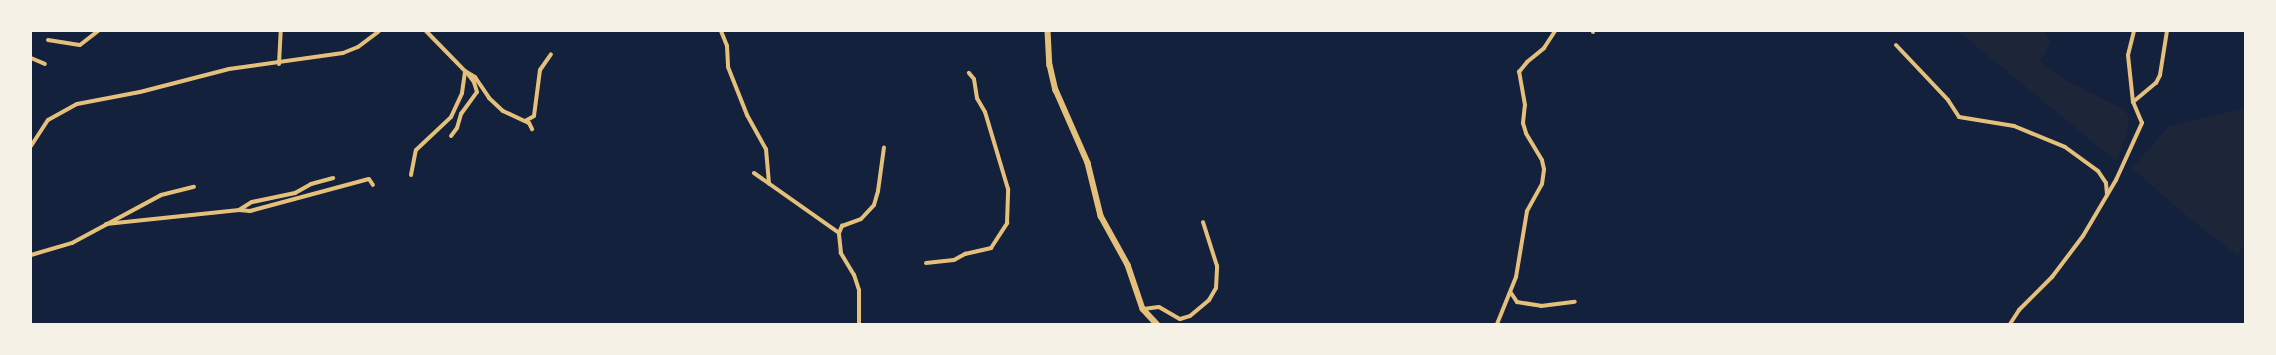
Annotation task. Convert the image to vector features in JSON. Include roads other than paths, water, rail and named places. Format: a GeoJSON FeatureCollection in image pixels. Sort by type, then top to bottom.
{"type":"FeatureCollection","features":[{"type":"Feature","properties":{"kind":"street"},"geometry":{"type":"LineString","coordinates":[[48,40],[80,45],[98,31]]}},
{"type":"Feature","properties":{"kind":"street"},"geometry":{"type":"LineString","coordinates":[[279,64],[281,31]]}},
{"type":"Feature","properties":{"kind":"street"},"geometry":{"type":"LineString","coordinates":[[31,146],[48,120],[77,104],[140,92],[229,69],[279,64],[343,53],[358,47],[373,33],[380,31]]}},
{"type":"Feature","properties":{"kind":"street"},"geometry":{"type":"LineString","coordinates":[[426,31],[465,71],[474,82],[477,92],[461,114],[457,128],[451,136]]}},
{"type":"Feature","properties":{"kind":"street"},"geometry":{"type":"LineString","coordinates":[[721,31],[727,46],[728,67],[747,115],[766,149],[770,184]]}},
{"type":"Feature","properties":{"kind":"street"},"geometry":{"type":"LineString","coordinates":[[1048,31],[1050,65],[1056,90],[1088,163],[1101,216],[1128,265],[1143,309],[1157,324]]}},
{"type":"Feature","properties":{"kind":"street"},"geometry":{"type":"LineString","coordinates":[[1497,324],[1511,293],[1516,277],[1527,211],[1542,184],[1544,169],[1539,155],[1526,132],[1523,123],[1525,105],[1519,72],[1527,62],[1544,48],[1555,31]]}},
{"type":"Feature","properties":{"kind":"street"},"geometry":{"type":"LineString","coordinates":[[2010,324],[2070,254],[2107,195],[2142,123],[2132,102],[2128,55],[2134,31]]}},
{"type":"Feature","properties":{"kind":"street"},"geometry":{"type":"LineString","coordinates":[[2132,102],[2156,83],[2167,31]]}},
{"type":"Feature","properties":{"kind":"street"},"geometry":{"type":"LineString","coordinates":[[1896,46],[1948,100],[1958,116],[2014,126],[2065,147],[2098,171],[2106,184],[2107,195]]}},
{"type":"Feature","properties":{"kind":"street"},"geometry":{"type":"LineString","coordinates":[[525,121],[534,116],[537,81],[540,70],[551,54]]}},
{"type":"Feature","properties":{"kind":"street"},"geometry":{"type":"LineString","coordinates":[[31,58],[45,64]]}},
{"type":"Feature","properties":{"kind":"street"},"geometry":{"type":"LineString","coordinates":[[465,71],[475,77],[489,98],[503,111],[525,121],[532,129]]}},
{"type":"Feature","properties":{"kind":"street"},"geometry":{"type":"LineString","coordinates":[[411,175],[416,150],[451,117],[462,93],[465,71]]}},
{"type":"Feature","properties":{"kind":"street"},"geometry":{"type":"LineString","coordinates":[[926,263],[954,260],[965,254],[991,248],[1007,223],[1008,189],[985,112],[977,98],[974,79],[969,73]]}},
{"type":"Feature","properties":{"kind":"street"},"geometry":{"type":"LineString","coordinates":[[859,324],[860,290],[854,275],[841,253],[839,233],[842,226],[861,219],[874,205],[878,191],[884,147]]}},
{"type":"Feature","properties":{"kind":"street"},"geometry":{"type":"LineString","coordinates":[[754,173],[839,233]]}},
{"type":"Feature","properties":{"kind":"street"},"geometry":{"type":"LineString","coordinates":[[239,210],[252,202],[295,193],[311,184],[333,178]]}},
{"type":"Feature","properties":{"kind":"street"},"geometry":{"type":"LineString","coordinates":[[106,224],[239,210],[250,211],[369,179],[373,185]]}},
{"type":"Feature","properties":{"kind":"street"},"geometry":{"type":"LineString","coordinates":[[31,255],[72,243],[106,224],[152,202],[161,195],[194,187]]}},
{"type":"Feature","properties":{"kind":"street"},"geometry":{"type":"LineString","coordinates":[[1143,309],[1159,307],[1180,319],[1190,316],[1209,300],[1216,288],[1217,266],[1203,222]]}},
{"type":"Feature","properties":{"kind":"street"},"geometry":{"type":"LineString","coordinates":[[1511,293],[1518,302],[1541,306],[1575,302]]}}]}
